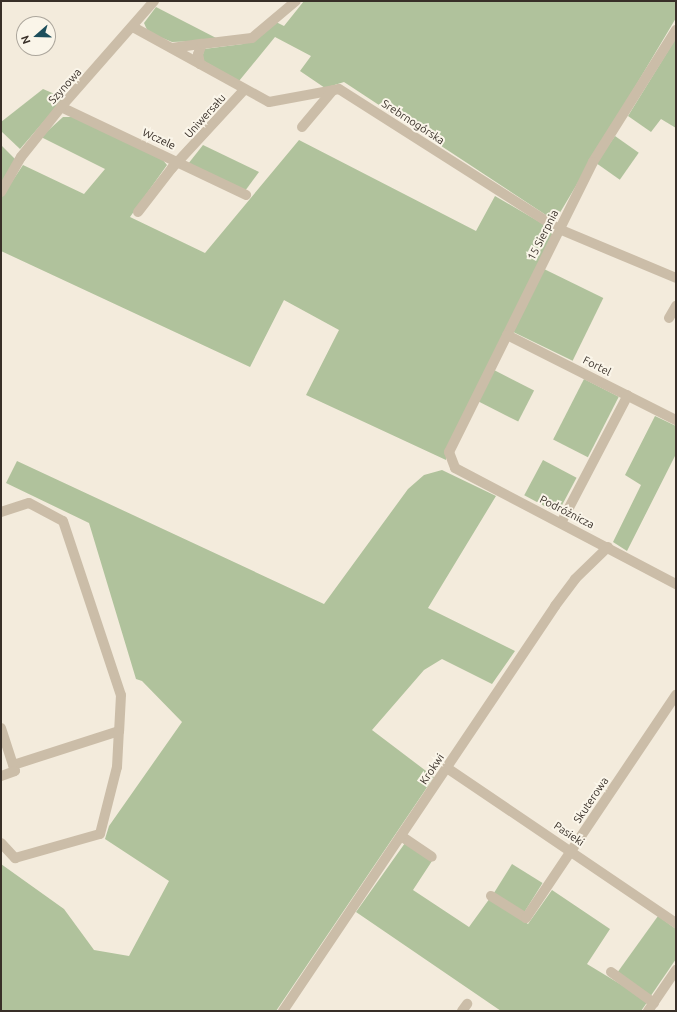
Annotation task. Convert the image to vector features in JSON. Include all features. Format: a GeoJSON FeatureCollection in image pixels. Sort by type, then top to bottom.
{"type":"FeatureCollection","features":[{"type":"Feature","properties":{"kind":"street","name":"Szynowa"},"geometry":{"type":"LineString","coordinates":[[1,192],[21,157],[61,107],[133,27],[154,1]]}},
{"type":"Feature","properties":{"kind":"street"},"geometry":{"type":"LineString","coordinates":[[172,48],[252,38],[296,1]]}},
{"type":"Feature","properties":{"kind":"street"},"geometry":{"type":"LineString","coordinates":[[133,27],[244,90],[277,102],[332,90]]}},
{"type":"Feature","properties":{"kind":"street","name":"15 Sierpnia"},"geometry":{"type":"LineString","coordinates":[[450,460],[451,446],[593,162],[676,30]]}},
{"type":"Feature","properties":{"kind":"street"},"geometry":{"type":"LineString","coordinates":[[200,64],[198,54],[202,44]]}},
{"type":"Feature","properties":{"kind":"street","name":"Srebrnogórska"},"geometry":{"type":"LineString","coordinates":[[332,90],[339,89],[559,229],[676,278]]}},
{"type":"Feature","properties":{"kind":"street","name":"Uniwersału"},"geometry":{"type":"LineString","coordinates":[[138,212],[178,162],[244,90]]}},
{"type":"Feature","properties":{"kind":"street"},"geometry":{"type":"LineString","coordinates":[[302,127],[332,90]]}},
{"type":"Feature","properties":{"kind":"street","name":"Wczele"},"geometry":{"type":"LineString","coordinates":[[61,107],[246,195]]}},
{"type":"Feature","properties":{"kind":"street"},"geometry":{"type":"LineString","coordinates":[[669,318],[676,306]]}},
{"type":"Feature","properties":{"kind":"street","name":"Fortel"},"geometry":{"type":"LineString","coordinates":[[507,335],[676,420]]}},
{"type":"Feature","properties":{"kind":"street"},"geometry":{"type":"LineString","coordinates":[[561,523],[628,396]]}},
{"type":"Feature","properties":{"kind":"street","name":"Podróżnicza"},"geometry":{"type":"LineString","coordinates":[[450,460],[455,468],[676,584]]}},
{"type":"Feature","properties":{"kind":"street"},"geometry":{"type":"LineString","coordinates":[[1,512],[29,503],[63,521],[121,696],[117,767],[100,834],[15,858],[1,843]]}},
{"type":"Feature","properties":{"kind":"street","name":"Krokwi"},"geometry":{"type":"LineString","coordinates":[[283,1011],[575,579],[608,547]]}},
{"type":"Feature","properties":{"kind":"street","name":"Skuterowa"},"geometry":{"type":"LineString","coordinates":[[491,896],[526,918],[676,695]]}},
{"type":"Feature","properties":{"kind":"street"},"geometry":{"type":"LineString","coordinates":[[1,728],[15,771],[2,774]]}},
{"type":"Feature","properties":{"kind":"street"},"geometry":{"type":"LineString","coordinates":[[13,765],[119,731]]}},
{"type":"Feature","properties":{"kind":"street","name":"Pasieki"},"geometry":{"type":"LineString","coordinates":[[447,768],[571,850],[676,923]]}},
{"type":"Feature","properties":{"kind":"street"},"geometry":{"type":"LineString","coordinates":[[401,836],[432,857]]}},
{"type":"Feature","properties":{"kind":"street"},"geometry":{"type":"LineString","coordinates":[[611,972],[651,1007],[676,970]]}},
{"type":"Feature","properties":{"kind":"green space"},"geometry":{"type":"Polygon","coordinates":[[[304,1],[676,1],[676,18],[555,221],[344,82],[325,88],[300,71],[311,56],[275,37],[239,81],[202,60],[204,49],[243,44],[276,22],[284,26],[304,1]]]}},
{"type":"Feature","properties":{"kind":"green space"},"geometry":{"type":"Polygon","coordinates":[[[156,7],[220,40],[172,42],[148,32],[144,23],[156,7]]]}},
{"type":"Feature","properties":{"kind":"green space"},"geometry":{"type":"Polygon","coordinates":[[[676,38],[676,128],[661,119],[651,132],[628,116],[676,38]]]}},
{"type":"Feature","properties":{"kind":"green space"},"geometry":{"type":"Polygon","coordinates":[[[43,89],[64,98],[20,149],[1,131],[1,122],[43,89]]]}},
{"type":"Feature","properties":{"kind":"green space"},"geometry":{"type":"Polygon","coordinates":[[[63,117],[75,117],[162,159],[167,165],[130,217],[205,253],[299,140],[476,231],[495,196],[555,231],[446,450],[446,460],[306,395],[339,330],[284,300],[250,367],[1,251],[1,198],[23,165],[84,194],[105,169],[41,137],[63,117]]]}},
{"type":"Feature","properties":{"kind":"green space"},"geometry":{"type":"Polygon","coordinates":[[[615,136],[639,153],[620,180],[596,163],[615,136]]]}},
{"type":"Feature","properties":{"kind":"green space"},"geometry":{"type":"Polygon","coordinates":[[[1,145],[16,160],[1,183],[1,145]]]}},
{"type":"Feature","properties":{"kind":"green space"},"geometry":{"type":"Polygon","coordinates":[[[203,145],[259,172],[245,191],[188,164],[203,145]]]}},
{"type":"Feature","properties":{"kind":"green space"},"geometry":{"type":"Polygon","coordinates":[[[544,269],[603,298],[573,361],[513,332],[544,269]]]}},
{"type":"Feature","properties":{"kind":"green space"},"geometry":{"type":"Polygon","coordinates":[[[494,370],[534,390],[518,422],[478,401],[494,370]]]}},
{"type":"Feature","properties":{"kind":"green space"},"geometry":{"type":"Polygon","coordinates":[[[584,379],[619,397],[588,457],[553,440],[584,379]]]}},
{"type":"Feature","properties":{"kind":"green space"},"geometry":{"type":"Polygon","coordinates":[[[655,416],[676,426],[676,454],[627,551],[613,542],[641,485],[625,475],[655,416]]]}},
{"type":"Feature","properties":{"kind":"green space"},"geometry":{"type":"Polygon","coordinates":[[[543,460],[577,478],[558,513],[524,495],[543,460]]]}},
{"type":"Feature","properties":{"kind":"green space"},"geometry":{"type":"Polygon","coordinates":[[[17,461],[324,604],[408,489],[424,475],[442,470],[496,496],[428,608],[515,651],[492,684],[442,659],[424,670],[372,730],[434,777],[276,1011],[1,1011],[1,864],[64,909],[94,950],[129,956],[169,881],[105,839],[109,826],[182,722],[142,681],[136,679],[89,523],[6,483],[17,461]]]}},
{"type":"Feature","properties":{"kind":"green space"},"geometry":{"type":"Polygon","coordinates":[[[405,843],[432,861],[413,890],[469,927],[490,898],[528,924],[552,890],[610,929],[587,964],[648,1001],[641,1011],[501,1011],[356,912],[405,843]]]}},
{"type":"Feature","properties":{"kind":"green space"},"geometry":{"type":"Polygon","coordinates":[[[512,864],[543,883],[524,913],[493,894],[512,864]]]}},
{"type":"Feature","properties":{"kind":"green space"},"geometry":{"type":"Polygon","coordinates":[[[658,916],[676,929],[676,959],[650,997],[617,973],[658,916]]]}}]}
